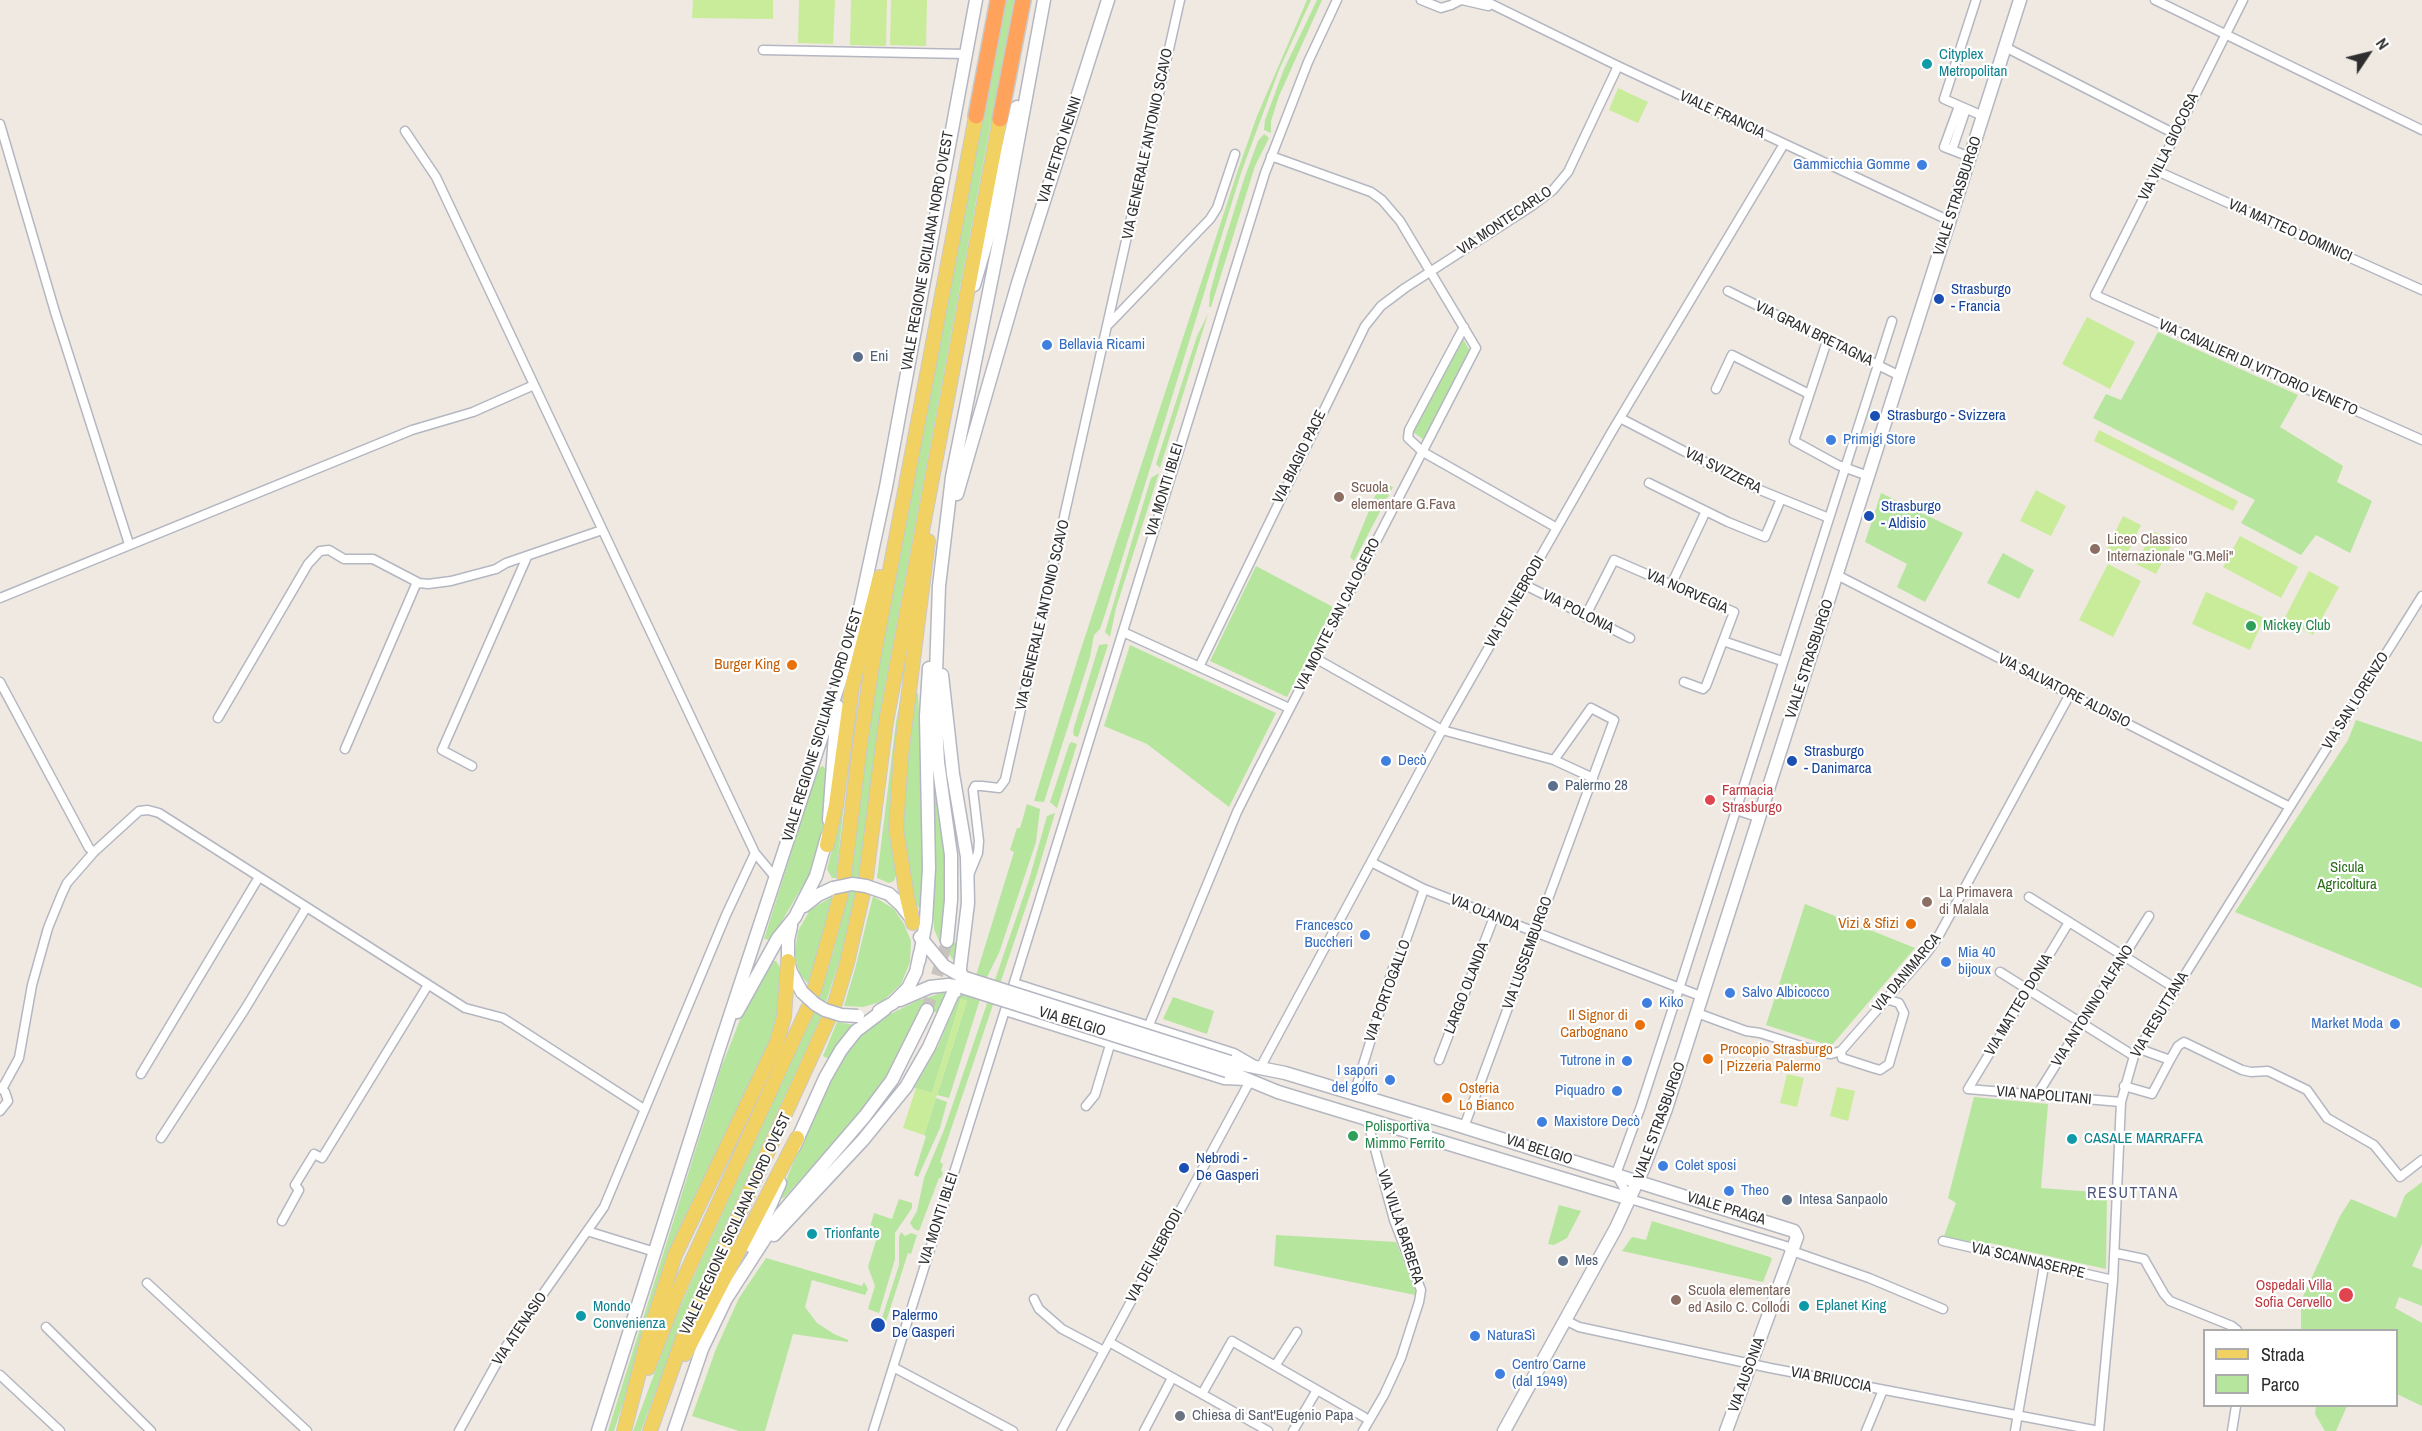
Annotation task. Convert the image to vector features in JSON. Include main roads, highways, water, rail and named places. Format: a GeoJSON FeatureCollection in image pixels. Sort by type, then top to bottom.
{"type":"FeatureCollection","features":[{"type":"Feature","properties":{"kind":"highway"},"geometry":{"type":"LineString","coordinates":[[976,116],[998,0]]}},
{"type":"Feature","properties":{"kind":"highway"},"geometry":{"type":"LineString","coordinates":[[1000,119],[1023,0]]}},
{"type":"Feature","properties":{"kind":"main road","name":"VIALE REGIONE SICILIANA NORD OVEST"},"geometry":{"type":"LineString","coordinates":[[844,876],[872,664],[976,116]]}},
{"type":"Feature","properties":{"kind":"main road"},"geometry":{"type":"LineString","coordinates":[[866,877],[886,722],[1000,119]]}},
{"type":"Feature","properties":{"kind":"main road"},"geometry":{"type":"LineString","coordinates":[[827,845],[836,805],[852,687],[919,415]]}},
{"type":"Feature","properties":{"kind":"main road"},"geometry":{"type":"LineString","coordinates":[[918,932],[902,874],[896,828],[901,754],[943,418]]}},
{"type":"Feature","properties":{"kind":"main road"},"geometry":{"type":"LineString","coordinates":[[808,991],[835,922],[837,891]]}},
{"type":"Feature","properties":{"kind":"main road"},"geometry":{"type":"LineString","coordinates":[[835,1003],[863,893]]}},
{"type":"Feature","properties":{"kind":"main road"},"geometry":{"type":"LineString","coordinates":[[625,1431],[648,1338],[675,1255],[777,1042],[785,1005],[788,961]]}},
{"type":"Feature","properties":{"kind":"main road","name":"VIALE REGIONE SICILIANA NORD OVEST"},"geometry":{"type":"LineString","coordinates":[[625,1431],[675,1298],[808,1008]]}},
{"type":"Feature","properties":{"kind":"main road","name":"VIALE REGIONE SICILIANA NORD OVEST"},"geometry":{"type":"LineString","coordinates":[[650,1431],[704,1291],[828,1020]]}},
{"type":"Feature","properties":{"kind":"main road"},"geometry":{"type":"LineString","coordinates":[[662,1395],[797,1138]]}},
{"type":"Feature","properties":{"kind":"tunnel"},"geometry":{"type":"LineString","coordinates":[[927,1010],[947,941]]}},
{"type":"Feature","properties":{"kind":"place","name":"Cityplex Metropolitan"},"geometry":{"type":"Point","coordinates":[1927,64]}},
{"type":"Feature","properties":{"kind":"place","name":"Gammicchia Gomme"},"geometry":{"type":"Point","coordinates":[1922,165]}},
{"type":"Feature","properties":{"kind":"place","name":"Strasburgo - Francia"},"geometry":{"type":"Point","coordinates":[1939,299]}},
{"type":"Feature","properties":{"kind":"place","name":"Bellavia Ricami"},"geometry":{"type":"Point","coordinates":[1047,345]}},
{"type":"Feature","properties":{"kind":"place","name":"Eni"},"geometry":{"type":"Point","coordinates":[858,357]}},
{"type":"Feature","properties":{"kind":"place","name":"Strasburgo - Svizzera"},"geometry":{"type":"Point","coordinates":[1875,416]}},
{"type":"Feature","properties":{"kind":"place","name":"Primigi Store"},"geometry":{"type":"Point","coordinates":[1831,440]}},
{"type":"Feature","properties":{"kind":"place","name":"Scuola elementare G.Fava"},"geometry":{"type":"Point","coordinates":[1339,497]}},
{"type":"Feature","properties":{"kind":"place","name":"Strasburgo - Aldisio"},"geometry":{"type":"Point","coordinates":[1869,516]}},
{"type":"Feature","properties":{"kind":"place","name":"Liceo Classico Internazionale \"G.Meli\""},"geometry":{"type":"Point","coordinates":[2095,549]}},
{"type":"Feature","properties":{"kind":"place","name":"Mickey Club"},"geometry":{"type":"Point","coordinates":[2251,626]}},
{"type":"Feature","properties":{"kind":"place","name":"Burger King"},"geometry":{"type":"Point","coordinates":[792,665]}},
{"type":"Feature","properties":{"kind":"place","name":"Decò"},"geometry":{"type":"Point","coordinates":[1386,761]}},
{"type":"Feature","properties":{"kind":"place","name":"Strasburgo - Danimarca"},"geometry":{"type":"Point","coordinates":[1792,761]}},
{"type":"Feature","properties":{"kind":"place","name":"Palermo 28"},"geometry":{"type":"Point","coordinates":[1553,786]}},
{"type":"Feature","properties":{"kind":"place","name":"Farmacia Strasburgo"},"geometry":{"type":"Point","coordinates":[1710,800]}},
{"type":"Feature","properties":{"kind":"place","name":"La Primavera di Malala"},"geometry":{"type":"Point","coordinates":[1927,902]}},
{"type":"Feature","properties":{"kind":"place","name":"Vizi & Sfizi"},"geometry":{"type":"Point","coordinates":[1911,924]}},
{"type":"Feature","properties":{"kind":"place","name":"Francesco Buccheri"},"geometry":{"type":"Point","coordinates":[1365,935]}},
{"type":"Feature","properties":{"kind":"place","name":"Mia 40 bijoux"},"geometry":{"type":"Point","coordinates":[1946,962]}},
{"type":"Feature","properties":{"kind":"place","name":"Salvo Albicocco"},"geometry":{"type":"Point","coordinates":[1730,993]}},
{"type":"Feature","properties":{"kind":"place","name":"Kiko"},"geometry":{"type":"Point","coordinates":[1647,1003]}},
{"type":"Feature","properties":{"kind":"place","name":"Market Moda"},"geometry":{"type":"Point","coordinates":[2395,1024]}},
{"type":"Feature","properties":{"kind":"place","name":"Il Signor di Carbognano"},"geometry":{"type":"Point","coordinates":[1640,1025]}},
{"type":"Feature","properties":{"kind":"place","name":"Procopio Strasburgo | Pizzeria Palermo"},"geometry":{"type":"Point","coordinates":[1708,1059]}},
{"type":"Feature","properties":{"kind":"place","name":"Tutrone in"},"geometry":{"type":"Point","coordinates":[1627,1061]}},
{"type":"Feature","properties":{"kind":"place","name":"I sapori del golfo"},"geometry":{"type":"Point","coordinates":[1390,1080]}},
{"type":"Feature","properties":{"kind":"place","name":"Piquadro"},"geometry":{"type":"Point","coordinates":[1617,1091]}},
{"type":"Feature","properties":{"kind":"place","name":"Osteria Lo Bianco"},"geometry":{"type":"Point","coordinates":[1447,1098]}},
{"type":"Feature","properties":{"kind":"place","name":"Maxistore Decò"},"geometry":{"type":"Point","coordinates":[1542,1122]}},
{"type":"Feature","properties":{"kind":"place","name":"Polisportiva Mimmo Ferrito"},"geometry":{"type":"Point","coordinates":[1353,1136]}},
{"type":"Feature","properties":{"kind":"place","name":"CASALE MARRAFFA"},"geometry":{"type":"Point","coordinates":[2072,1139]}},
{"type":"Feature","properties":{"kind":"place","name":"Colet sposi"},"geometry":{"type":"Point","coordinates":[1663,1166]}},
{"type":"Feature","properties":{"kind":"place","name":"Nebrodi - De Gasperi"},"geometry":{"type":"Point","coordinates":[1184,1168]}},
{"type":"Feature","properties":{"kind":"place","name":"Theo"},"geometry":{"type":"Point","coordinates":[1729,1191]}},
{"type":"Feature","properties":{"kind":"place","name":"Intesa Sanpaolo"},"geometry":{"type":"Point","coordinates":[1787,1200]}},
{"type":"Feature","properties":{"kind":"place","name":"Trionfante"},"geometry":{"type":"Point","coordinates":[812,1234]}},
{"type":"Feature","properties":{"kind":"place","name":"Mes"},"geometry":{"type":"Point","coordinates":[1563,1261]}},
{"type":"Feature","properties":{"kind":"place","name":"Ospedali Villa Sofia Cervello"},"geometry":{"type":"Point","coordinates":[2346,1295]}},
{"type":"Feature","properties":{"kind":"place","name":"Scuola elementare ed Asilo C. Collodi"},"geometry":{"type":"Point","coordinates":[1676,1300]}},
{"type":"Feature","properties":{"kind":"place","name":"Eplanet King"},"geometry":{"type":"Point","coordinates":[1804,1306]}},
{"type":"Feature","properties":{"kind":"place","name":"Mondo Convenienza"},"geometry":{"type":"Point","coordinates":[581,1316]}},
{"type":"Feature","properties":{"kind":"place","name":"Palermo De Gasperi"},"geometry":{"type":"Point","coordinates":[878,1325]}},
{"type":"Feature","properties":{"kind":"place","name":"NaturaSì"},"geometry":{"type":"Point","coordinates":[1475,1336]}},
{"type":"Feature","properties":{"kind":"place","name":"Centro Carne (dal 1949)"},"geometry":{"type":"Point","coordinates":[1500,1374]}},
{"type":"Feature","properties":{"kind":"place","name":"Chiesa di Sant'Eugenio Papa"},"geometry":{"type":"Point","coordinates":[1180,1416]}},
{"type":"Feature","properties":{"kind":"district","name":"RESUTTANA"},"geometry":{"type":"Point","coordinates":[2133,1194]}},
{"type":"Feature","properties":{"kind":"park label","name":"Sicula Agricoltura"},"geometry":{"type":"Point","coordinates":[2347,876]}}]}
